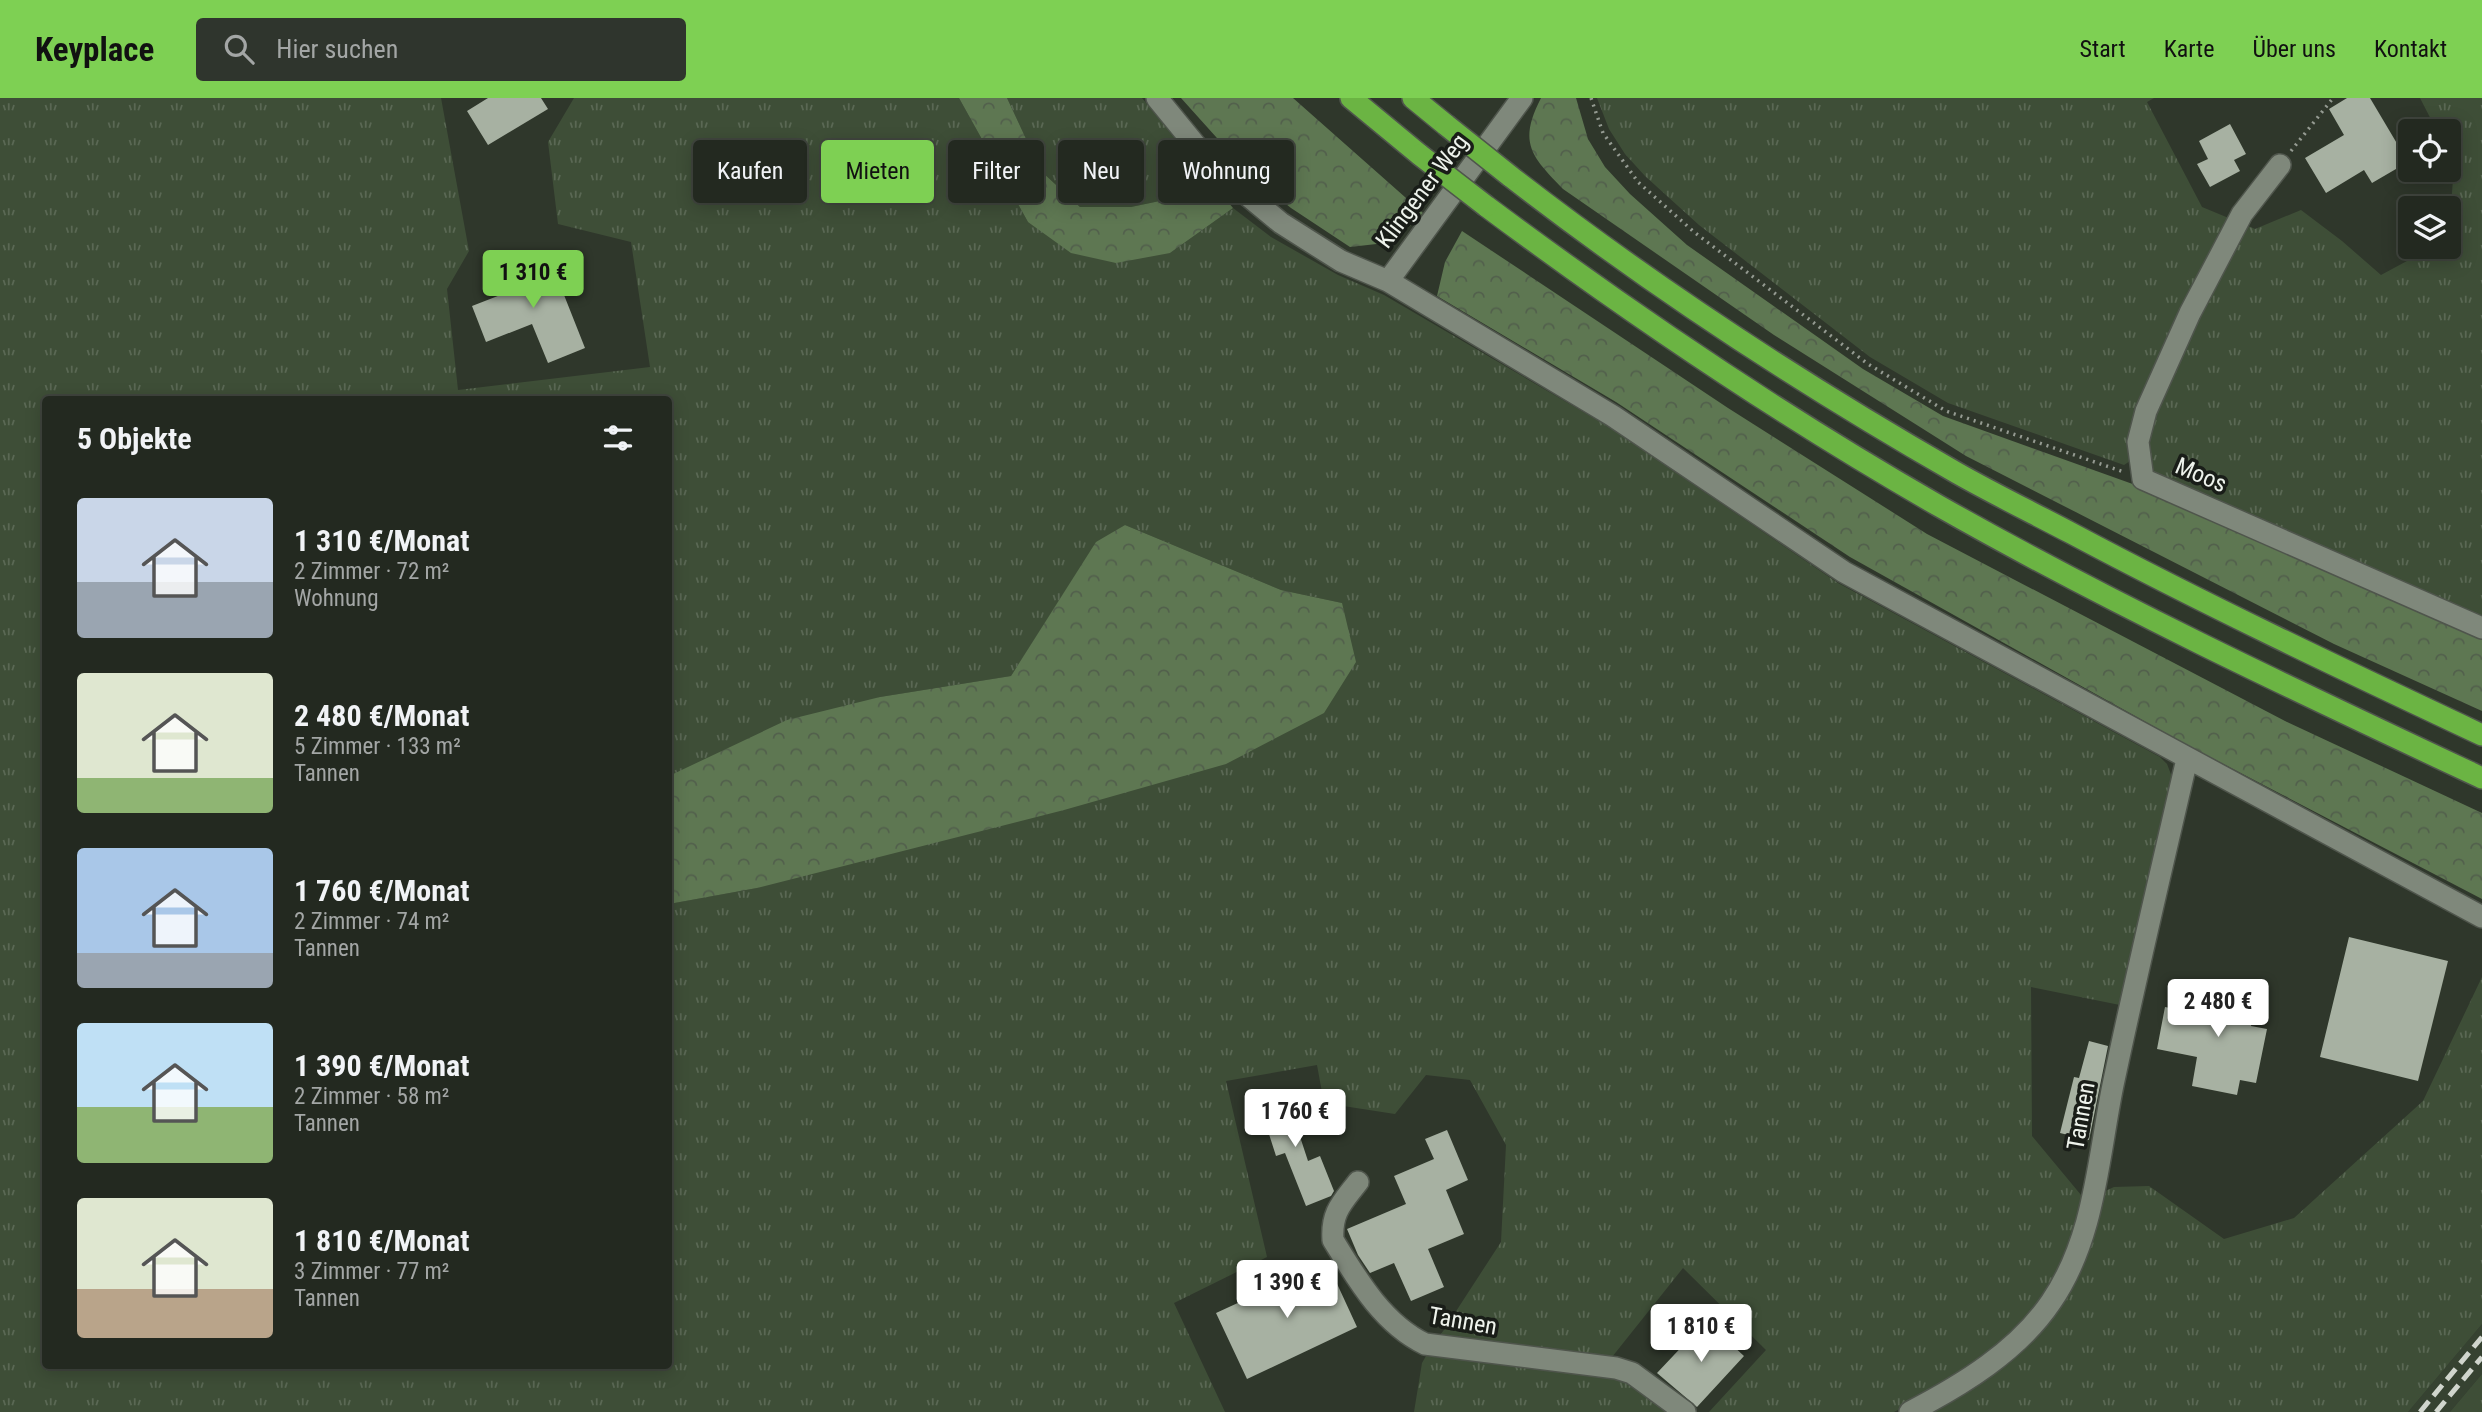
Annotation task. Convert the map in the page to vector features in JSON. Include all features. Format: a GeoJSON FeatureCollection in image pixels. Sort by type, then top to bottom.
{"type":"FeatureCollection","features":[{"type":"Feature","properties":{"kind":"highway"},"geometry":{"type":"LineString","coordinates":[[1351,98],[1420,155],[1576,273],[1741,385],[1939,506],[2145,615],[2482,778]]}},
{"type":"Feature","properties":{"kind":"highway"},"geometry":{"type":"LineString","coordinates":[[1413,98],[1510,176],[1663,291],[1839,404],[1959,474],[2137,568],[2309,654],[2482,735]]}},
{"type":"Feature","properties":{"kind":"street"},"geometry":{"type":"LineString","coordinates":[[1157,98],[1197,147],[1241,190],[1281,223],[1341,261],[1388,281],[1614,416],[1844,572],[2482,917]]}},
{"type":"Feature","properties":{"kind":"street","name":"Klingener Weg"},"geometry":{"type":"LineString","coordinates":[[1388,281],[1522,98]]}},
{"type":"Feature","properties":{"kind":"street","name":"Moos"},"geometry":{"type":"LineString","coordinates":[[2280,165],[2242,214],[2190,313],[2146,411],[2138,442],[2143,479],[2482,628]]}},
{"type":"Feature","properties":{"kind":"street","name":"Tannen"},"geometry":{"type":"LineString","coordinates":[[1910,1412],[1980,1369],[2019,1340],[2051,1303],[2073,1264],[2090,1214],[2113,1086],[2187,759]]}},
{"type":"Feature","properties":{"kind":"street","name":"Tannen"},"geometry":{"type":"LineString","coordinates":[[1358,1182],[1335,1212],[1332,1240],[1383,1314],[1406,1335],[1425,1345],[1616,1368],[1632,1373],[1685,1412]]}},
{"type":"Feature","properties":{"kind":"path"},"geometry":{"type":"LineString","coordinates":[[1591,98],[1603,134],[1638,182],[1695,232],[1868,363],[1946,411],[2143,479]]}},
{"type":"Feature","properties":{"kind":"path"},"geometry":{"type":"LineString","coordinates":[[2280,165],[2333,98]]}},
{"type":"Feature","properties":{"kind":"shaded area"},"geometry":{"type":"Polygon","coordinates":[[[2482,1324],[2482,1374],[2450,1412],[2408,1412],[2482,1324]]]}},
{"type":"Feature","properties":{"kind":"green space"},"geometry":{"type":"Polygon","coordinates":[[[0,98],[441,98],[469,251],[447,289],[458,390],[650,367],[631,242],[558,224],[548,142],[574,98],[959,98],[982,140],[948,140],[948,203],[1017,203],[1028,222],[1170,253],[1233,208],[1271,237],[1338,275],[1384,295],[1609,427],[1838,583],[2160,757],[2167,764],[2172,777],[2120,1005],[2031,987],[2032,1136],[2086,1201],[2046,1299],[2015,1335],[1927,1394],[1894,1412],[1709,1412],[1766,1350],[1683,1268],[1612,1357],[1438,1339],[1501,1242],[1506,1145],[1470,1080],[1426,1075],[1395,1114],[1324,1103],[1317,1065],[1226,1081],[1267,1257],[1174,1303],[1225,1412],[0,1412],[0,98]]]}},
{"type":"Feature","properties":{"kind":"green space"},"geometry":{"type":"Polygon","coordinates":[[[959,98],[1007,98],[1027,140],[982,140],[959,98]]]}},
{"type":"Feature","properties":{"kind":"green space"},"geometry":{"type":"Polygon","coordinates":[[[1007,98],[1142,98],[1177,140],[1158,140],[1158,201],[1131,207],[1080,207],[1076,203],[1144,203],[1144,140],[1058,140],[1058,187],[1044,174],[1044,140],[1027,140],[1007,98]]]}},
{"type":"Feature","properties":{"kind":"green space"},"geometry":{"type":"Polygon","coordinates":[[[1181,98],[1293,98],[1423,213],[1394,242],[1350,247],[1285,203],[1294,203],[1294,140],[1219,140],[1181,98]]]}},
{"type":"Feature","properties":{"kind":"green space"},"geometry":{"type":"Polygon","coordinates":[[[1541,98],[1576,98],[1588,139],[1605,167],[1630,194],[1687,245],[1863,369],[1943,416],[2141,487],[2482,635],[2482,711],[2334,644],[1966,456],[1774,335],[1563,189],[1543,167],[1531,148],[1530,127],[1541,98]]]}},
{"type":"Feature","properties":{"kind":"green space"},"geometry":{"type":"Polygon","coordinates":[[[1597,98],[2154,98],[2147,102],[2202,207],[2231,219],[2133,459],[2124,465],[1948,403],[1870,357],[1699,225],[1645,176],[1625,154],[1609,129],[1597,98]]]}},
{"type":"Feature","properties":{"kind":"green space"},"geometry":{"type":"Polygon","coordinates":[[[2420,98],[2482,98],[2482,621],[2158,478],[2149,461],[2146,446],[2152,413],[2244,224],[2255,229],[2301,210],[2381,275],[2411,259],[2461,259],[2461,196],[2452,196],[2453,182],[2461,182],[2461,119],[2431,119],[2420,98]]]}},
{"type":"Feature","properties":{"kind":"green space"},"geometry":{"type":"Polygon","coordinates":[[[1044,174],[1058,187],[1058,203],[1076,203],[1080,207],[1131,207],[1158,201],[1229,203],[1233,208],[1170,253],[1116,263],[1071,253],[1028,222],[1017,203],[1044,203],[1044,174]]]}},
{"type":"Feature","properties":{"kind":"green space"},"geometry":{"type":"Polygon","coordinates":[[[1462,231],[1728,408],[1927,534],[2285,721],[2482,813],[2482,899],[2187,745],[1850,557],[1616,402],[1437,296],[1445,262],[1462,231]]]}},
{"type":"Feature","properties":{"kind":"green space"},"geometry":{"type":"Polygon","coordinates":[[[1125,525],[1281,590],[1342,603],[1356,662],[1324,713],[1226,764],[1064,810],[757,888],[672,903],[672,775],[787,720],[880,697],[1011,676],[1096,542],[1125,525]]]}},
{"type":"Feature","properties":{"kind":"green space"},"geometry":{"type":"Polygon","coordinates":[[[2482,977],[2482,1324],[2408,1412],[1925,1412],[2024,1346],[2099,1194],[2114,1187],[2149,1186],[2224,1239],[2294,1218],[2423,1101],[2482,977]]]}},
{"type":"Feature","properties":{"kind":"green space"},"geometry":{"type":"Polygon","coordinates":[[[1426,1356],[1598,1375],[1625,1381],[1669,1412],[1414,1412],[1422,1363],[1426,1356]]]}},
{"type":"Feature","properties":{"kind":"green space"},"geometry":{"type":"Polygon","coordinates":[[[2482,1374],[2482,1412],[2450,1412],[2482,1374]]]}},
{"type":"Feature","properties":{"kind":"building"},"geometry":{"type":"Polygon","coordinates":[[[488,98],[541,98],[548,109],[488,145],[467,111],[488,98]]]}},
{"type":"Feature","properties":{"kind":"building"},"geometry":{"type":"Polygon","coordinates":[[[2347,98],[2370,98],[2398,145],[2398,168],[2372,183],[2364,170],[2326,193],[2305,158],[2344,135],[2329,109],[2347,98]]]}},
{"type":"Feature","properties":{"kind":"building"},"geometry":{"type":"Polygon","coordinates":[[[2230,124],[2246,154],[2234,160],[2240,171],[2210,187],[2197,164],[2208,159],[2199,141],[2230,124]]]}},
{"type":"Feature","properties":{"kind":"building"},"geometry":{"type":"Polygon","coordinates":[[[547,252],[585,348],[548,363],[532,324],[486,342],[472,306],[518,288],[510,267],[547,252]]]}},
{"type":"Feature","properties":{"kind":"building"},"geometry":{"type":"Polygon","coordinates":[[[2349,937],[2448,961],[2418,1081],[2320,1057],[2349,937]]]}},
{"type":"Feature","properties":{"kind":"building"},"geometry":{"type":"Polygon","coordinates":[[[2212,983],[2258,992],[2251,1026],[2267,1029],[2256,1083],[2240,1080],[2237,1095],[2192,1086],[2197,1057],[2157,1049],[2165,1007],[2206,1015],[2212,983]]]}},
{"type":"Feature","properties":{"kind":"building"},"geometry":{"type":"Polygon","coordinates":[[[2089,1041],[2108,1046],[2089,1140],[2060,1133],[2074,1077],[2079,1078],[2089,1041]]]}},
{"type":"Feature","properties":{"kind":"building"},"geometry":{"type":"Polygon","coordinates":[[[1285,1091],[1308,1161],[1320,1156],[1334,1191],[1331,1196],[1306,1206],[1285,1153],[1276,1156],[1258,1100],[1285,1091]]]}},
{"type":"Feature","properties":{"kind":"building"},"geometry":{"type":"Polygon","coordinates":[[[1447,1130],[1468,1180],[1446,1190],[1464,1234],[1428,1249],[1444,1287],[1411,1301],[1394,1263],[1370,1273],[1358,1255],[1347,1229],[1406,1204],[1394,1176],[1434,1159],[1425,1139],[1447,1130]]]}},
{"type":"Feature","properties":{"kind":"building"},"geometry":{"type":"Polygon","coordinates":[[[1327,1262],[1357,1327],[1247,1379],[1216,1313],[1327,1262]]]}},
{"type":"Feature","properties":{"kind":"building"},"geometry":{"type":"Polygon","coordinates":[[[1706,1321],[1744,1356],[1697,1407],[1657,1373],[1706,1321]]]}},
{"type":"Feature","properties":{"kind":"railway"},"geometry":{"type":"LineString","coordinates":[[2420,1412],[2482,1337]]}},
{"type":"Feature","properties":{"kind":"railway"},"geometry":{"type":"LineString","coordinates":[[2436,1412],[2482,1357]]}}]}
